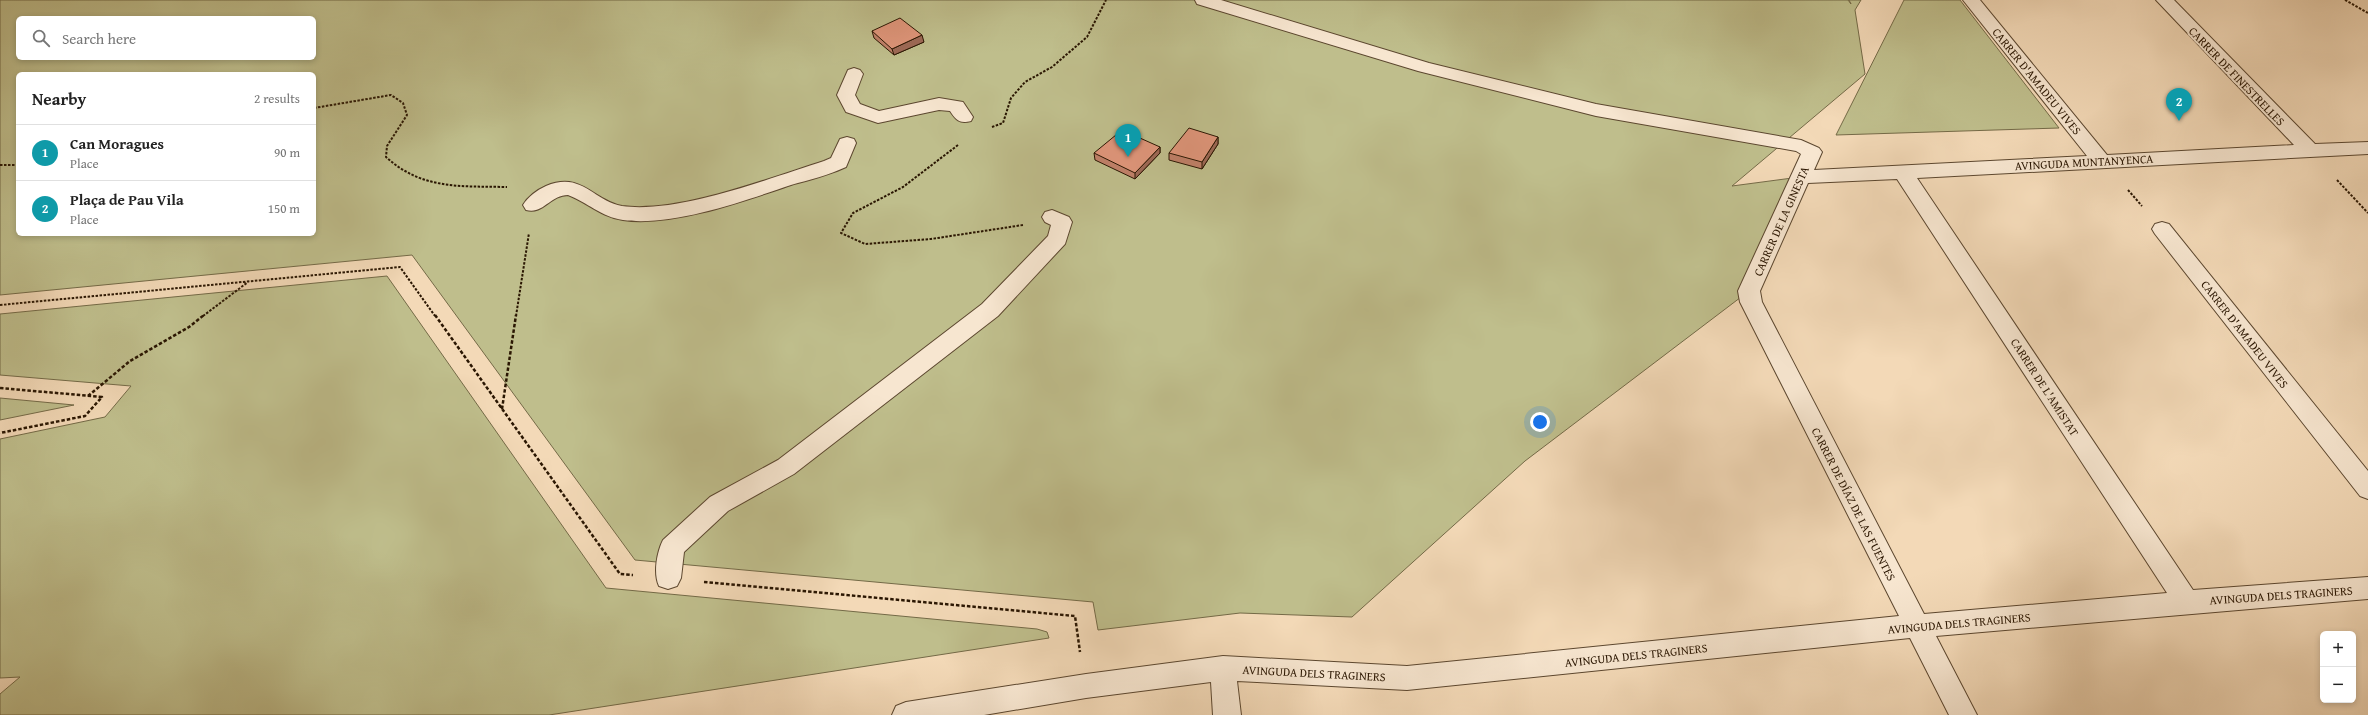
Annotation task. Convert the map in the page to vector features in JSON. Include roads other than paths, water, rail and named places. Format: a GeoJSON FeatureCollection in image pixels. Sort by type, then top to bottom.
{"type":"FeatureCollection","features":[{"type":"Feature","properties":{"kind":"street","name":"CARRER DE LA GINESTA"},"geometry":{"type":"LineString","coordinates":[[1203,0],[1424,67],[1588,108],[1801,146],[1812,152],[1749,291]]}},
{"type":"Feature","properties":{"kind":"street","name":"CARRER D'AMADEU VIVES"},"geometry":{"type":"LineString","coordinates":[[1971,0],[2102,161]]}},
{"type":"Feature","properties":{"kind":"street","name":"CARRER DE FINESTRELLES"},"geometry":{"type":"LineString","coordinates":[[2164,0],[2311,152]]}},
{"type":"Feature","properties":{"kind":"street"},"geometry":{"type":"LineString","coordinates":[[854,74],[846,95],[853,108],[878,117],[938,104],[956,106],[964,117]]}},
{"type":"Feature","properties":{"kind":"street"},"geometry":{"type":"LineString","coordinates":[[538,200],[561,189],[581,191],[612,209],[622,212],[665,211],[696,206],[830,166],[839,162],[847,143]]}},
{"type":"Feature","properties":{"kind":"street","name":"AVINGUDA MUNTANYENCA"},"geometry":{"type":"LineString","coordinates":[[1800,177],[2368,148]]}},
{"type":"Feature","properties":{"kind":"street","name":"CARRER DE L'AMISTAT"},"geometry":{"type":"LineString","coordinates":[[1903,172],[2187,602]]}},
{"type":"Feature","properties":{"kind":"street"},"geometry":{"type":"LineString","coordinates":[[668,578],[672,547],[719,504],[786,467],[865,408],[990,310],[1058,240],[1062,222],[1052,217]]}},
{"type":"Feature","properties":{"kind":"street","name":"CARRER D'AMADEU VIVES"},"geometry":{"type":"LineString","coordinates":[[2162,230],[2368,489]]}},
{"type":"Feature","properties":{"kind":"street","name":"CARRER DE DÍAZ DE LAS FUENTES"},"geometry":{"type":"LineString","coordinates":[[1749,291],[1751,302],[1963,715]]}},
{"type":"Feature","properties":{"kind":"street","name":"AVINGUDA DELS TRAGINERS"},"geometry":{"type":"LineString","coordinates":[[906,715],[1086,686],[1223,668],[1407,678],[1916,626],[2187,602],[2368,588]]}},
{"type":"Feature","properties":{"kind":"street"},"geometry":{"type":"LineString","coordinates":[[1223,668],[1227,715]]}},
{"type":"Feature","properties":{"kind":"place","name":"Plaça de Pau Vila"},"geometry":{"type":"Point","coordinates":[2179,121]}},
{"type":"Feature","properties":{"kind":"place","name":"Can Moragues"},"geometry":{"type":"Point","coordinates":[1128,157]}}]}
